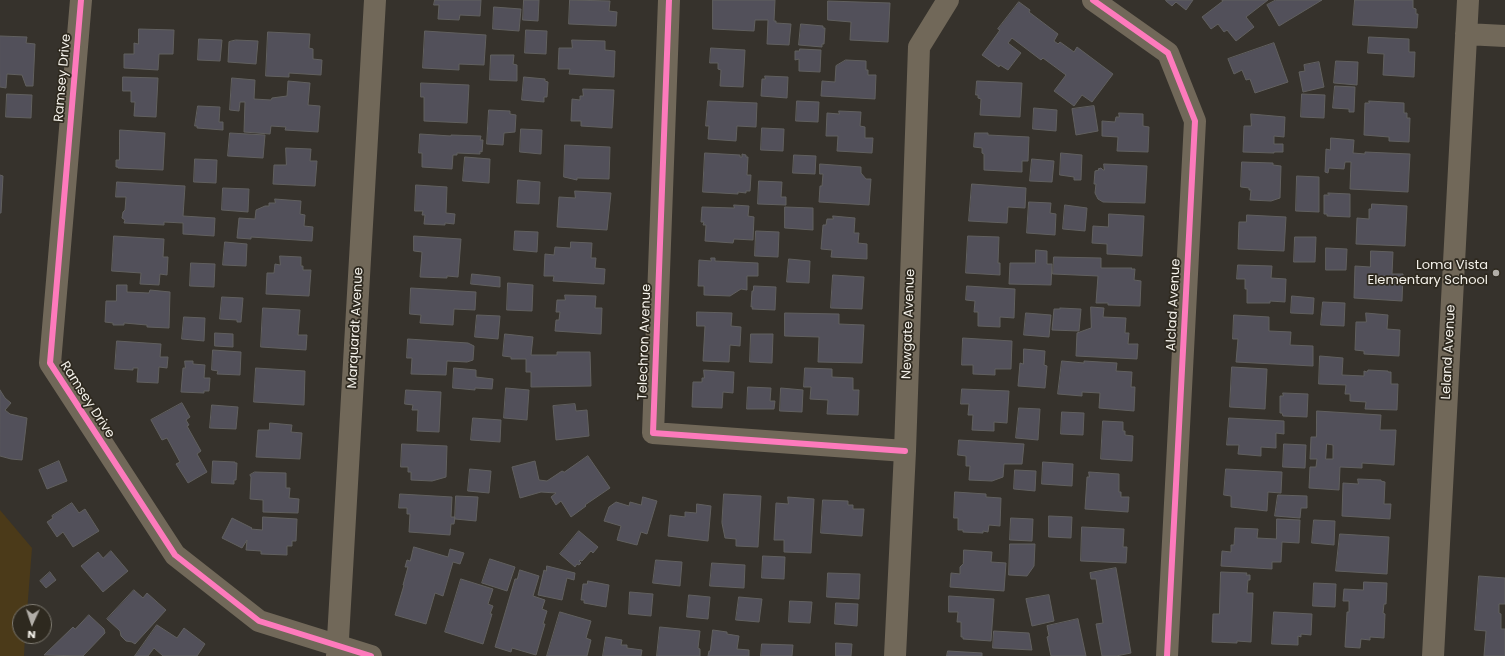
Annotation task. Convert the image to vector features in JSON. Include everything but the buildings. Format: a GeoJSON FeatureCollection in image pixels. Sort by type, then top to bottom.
{"type":"FeatureCollection","features":[{"type":"Feature","properties":{"kind":"street","name":"Ramsey Drive"},"geometry":{"type":"LineString","coordinates":[[80,0],[50,363],[175,555],[258,621],[337,651],[371,656]]}},
{"type":"Feature","properties":{"kind":"street","name":"Marquardt Avenue"},"geometry":{"type":"LineString","coordinates":[[337,651],[375,0]]}},
{"type":"Feature","properties":{"kind":"street","name":"Telechron Avenue"},"geometry":{"type":"LineString","coordinates":[[669,0],[653,434],[905,451]]}},
{"type":"Feature","properties":{"kind":"street","name":"Newgate Avenue"},"geometry":{"type":"LineString","coordinates":[[895,656],[905,451],[919,47],[948,0]]}},
{"type":"Feature","properties":{"kind":"street","name":"Alclad Avenue"},"geometry":{"type":"LineString","coordinates":[[1093,0],[1168,52],[1195,121],[1167,656]]}},
{"type":"Feature","properties":{"kind":"street","name":"Leland Avenue"},"geometry":{"type":"LineString","coordinates":[[1433,656],[1468,0]]}},
{"type":"Feature","properties":{"kind":"street"},"geometry":{"type":"LineString","coordinates":[[1466,34],[1505,36]]}},
{"type":"Feature","properties":{"kind":"shaded area"},"geometry":{"type":"Polygon","coordinates":[[[0,510],[32,548],[28,604],[12,604],[12,644],[25,644],[24,656],[0,656],[0,510]]]}},
{"type":"Feature","properties":{"kind":"cycle path"},"geometry":{"type":"LineString","coordinates":[[81,0],[50,363],[175,555],[259,621],[371,656]]}},
{"type":"Feature","properties":{"kind":"cycle path"},"geometry":{"type":"LineString","coordinates":[[669,0],[653,433],[905,451]]}},
{"type":"Feature","properties":{"kind":"cycle path"},"geometry":{"type":"LineString","coordinates":[[1093,0],[1168,53],[1195,121],[1167,656]]}},
{"type":"Feature","properties":{"kind":"place","name":"Loma Vista Elementary School"},"geometry":{"type":"Point","coordinates":[1496,273]}}]}
